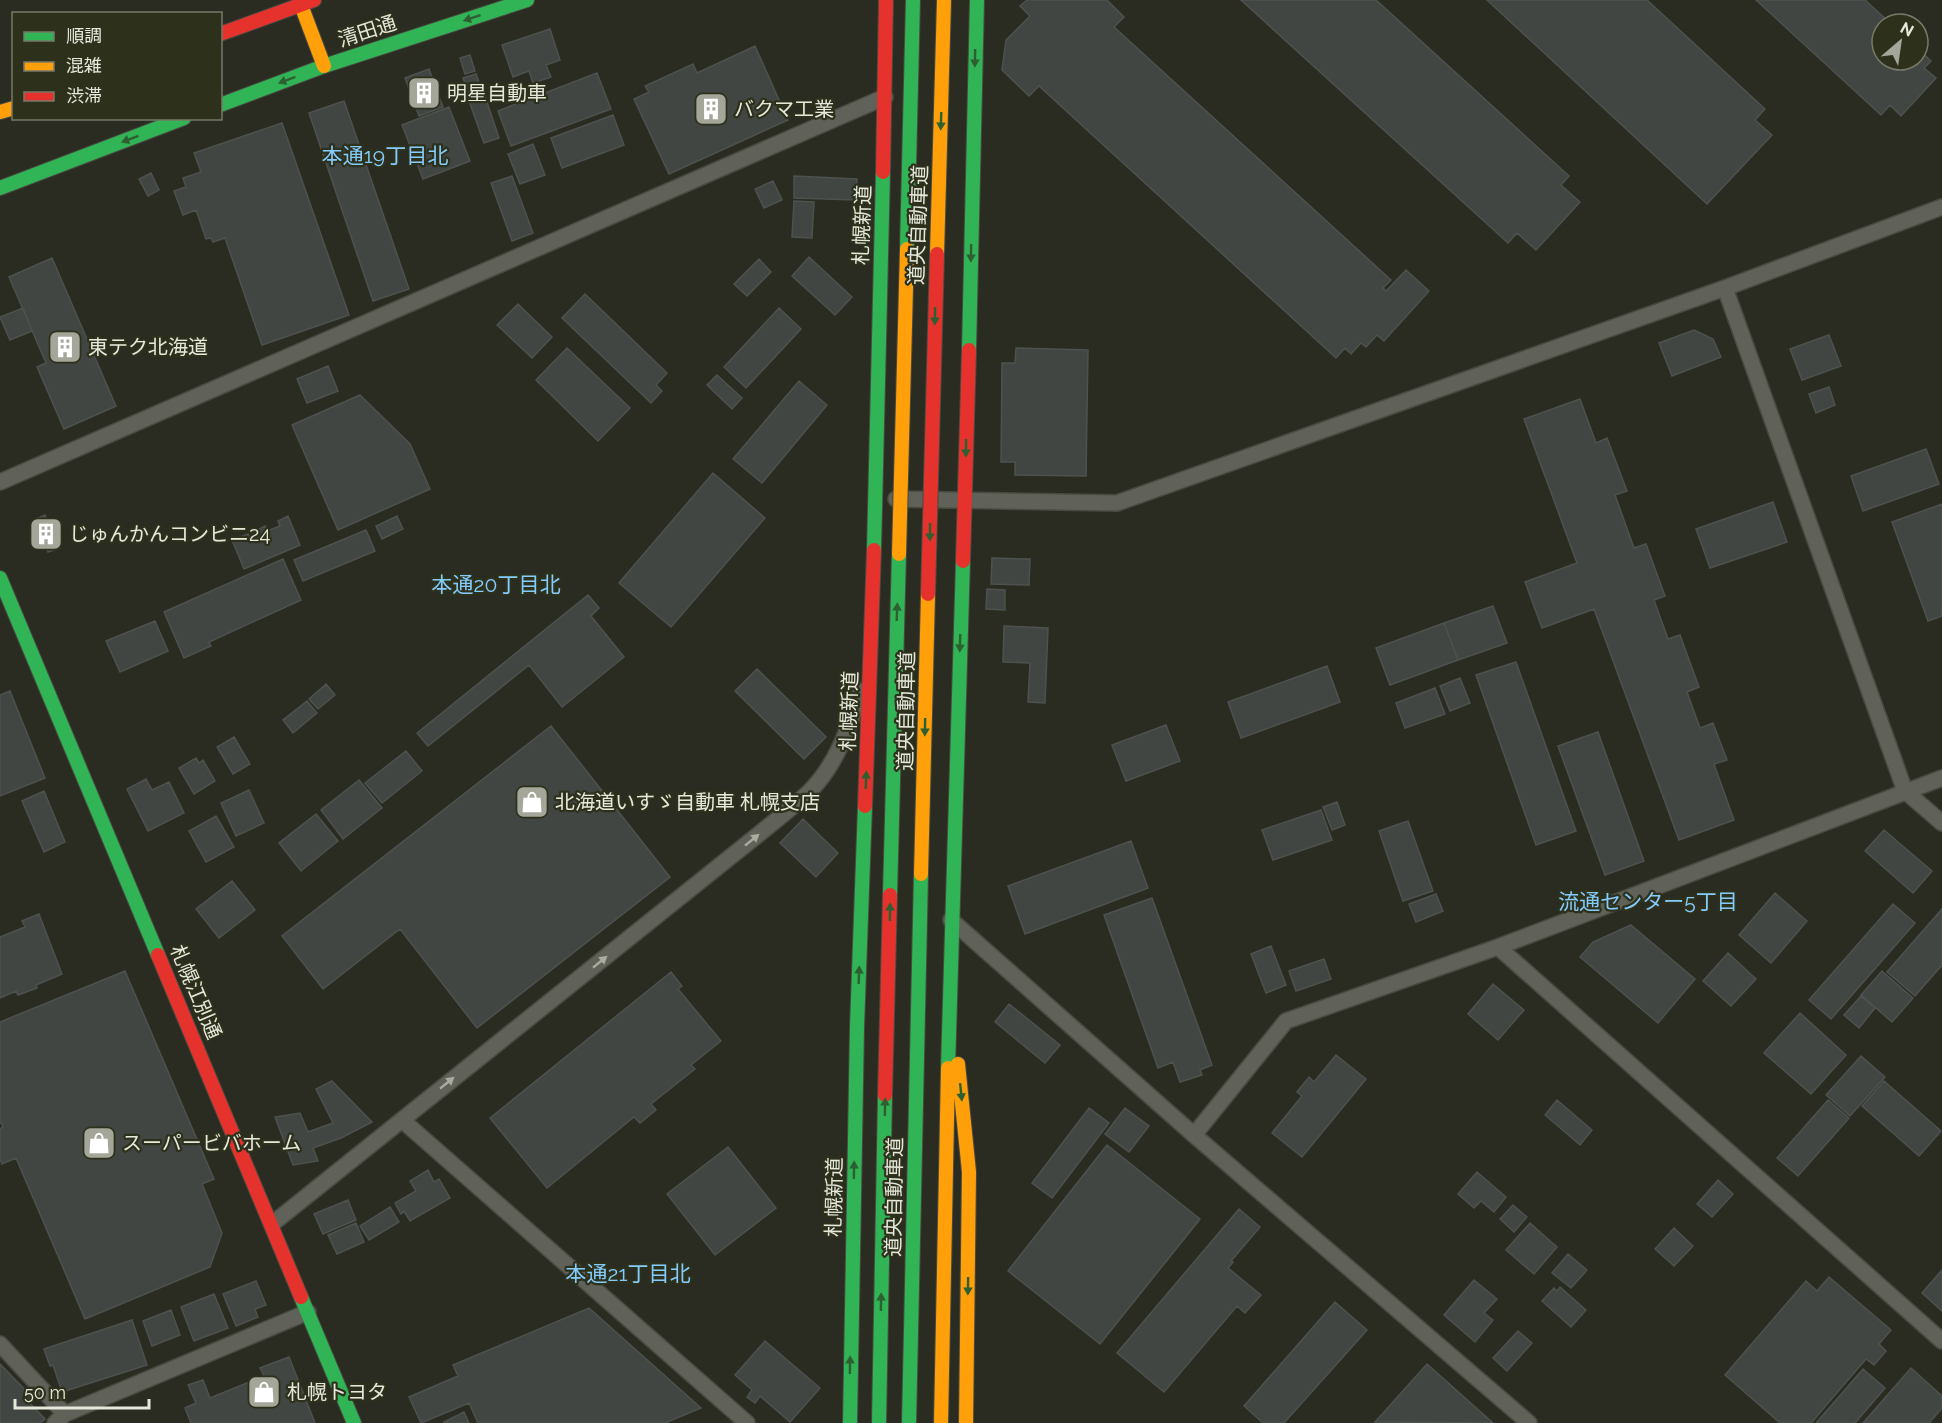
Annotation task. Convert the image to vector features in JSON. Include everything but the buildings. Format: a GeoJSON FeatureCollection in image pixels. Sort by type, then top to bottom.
{"type":"FeatureCollection","features":[{"type":"Feature","properties":{"kind":"main road"},"geometry":{"type":"LineString","coordinates":[[222,33],[314,0]]}},
{"type":"Feature","properties":{"kind":"main road","name":"清田通"},"geometry":{"type":"LineString","coordinates":[[222,104],[324,66],[528,0]]}},
{"type":"Feature","properties":{"kind":"main road","name":"札幌新道"},"geometry":{"type":"LineString","coordinates":[[850,1423],[857,1027],[876,498],[886,0]]}},
{"type":"Feature","properties":{"kind":"main road","name":"道央自動車道"},"geometry":{"type":"LineString","coordinates":[[879,1423],[913,0]]}},
{"type":"Feature","properties":{"kind":"main road","name":"道央自動車道"},"geometry":{"type":"LineString","coordinates":[[909,1423],[917,1011],[945,0]]}},
{"type":"Feature","properties":{"kind":"main road"},"geometry":{"type":"LineString","coordinates":[[941,1423],[951,920],[965,501],[977,0]]}},
{"type":"Feature","properties":{"kind":"main road"},"geometry":{"type":"LineString","coordinates":[[301,5],[324,66]]}},
{"type":"Feature","properties":{"kind":"main road"},"geometry":{"type":"LineString","coordinates":[[0,188],[179,120]]}},
{"type":"Feature","properties":{"kind":"main road","name":"札幌江別通"},"geometry":{"type":"LineString","coordinates":[[0,578],[354,1423]]}},
{"type":"Feature","properties":{"kind":"main road"},"geometry":{"type":"LineString","coordinates":[[951,992],[969,1172],[966,1423]]}},
{"type":"Feature","properties":{"kind":"street"},"geometry":{"type":"LineString","coordinates":[[0,482],[885,97]]}},
{"type":"Feature","properties":{"kind":"street"},"geometry":{"type":"LineString","coordinates":[[876,498],[1117,503],[1725,288],[1942,207]]}},
{"type":"Feature","properties":{"kind":"street"},"geometry":{"type":"LineString","coordinates":[[1725,288],[1905,791],[1942,823]]}},
{"type":"Feature","properties":{"kind":"street"},"geometry":{"type":"LineString","coordinates":[[272,1224],[759,834],[809,791],[832,761],[845,738],[870,668]]}},
{"type":"Feature","properties":{"kind":"street"},"geometry":{"type":"LineString","coordinates":[[1194,1135],[1286,1021],[1498,946],[1942,778]]}},
{"type":"Feature","properties":{"kind":"street"},"geometry":{"type":"LineString","coordinates":[[951,920],[1194,1135],[1529,1423]]}},
{"type":"Feature","properties":{"kind":"street"},"geometry":{"type":"LineString","coordinates":[[1498,946],[1942,1341]]}},
{"type":"Feature","properties":{"kind":"street"},"geometry":{"type":"LineString","coordinates":[[402,1120],[747,1423]]}},
{"type":"Feature","properties":{"kind":"street"},"geometry":{"type":"LineString","coordinates":[[0,1344],[60,1419],[308,1312]]}},
{"type":"Feature","properties":{"kind":"traffic: fast"},"geometry":{"type":"LineString","coordinates":[[222,104],[324,66],[527,0]]}},
{"type":"Feature","properties":{"kind":"traffic: fast"},"geometry":{"type":"LineString","coordinates":[[907,249],[913,0]]}},
{"type":"Feature","properties":{"kind":"traffic: fast"},"geometry":{"type":"LineString","coordinates":[[969,350],[977,0]]}},
{"type":"Feature","properties":{"kind":"traffic: fast"},"geometry":{"type":"LineString","coordinates":[[0,188],[179,120]]}},
{"type":"Feature","properties":{"kind":"traffic: fast"},"geometry":{"type":"LineString","coordinates":[[874,550],[883,172]]}},
{"type":"Feature","properties":{"kind":"traffic: fast"},"geometry":{"type":"LineString","coordinates":[[890,895],[899,554]]}},
{"type":"Feature","properties":{"kind":"traffic: fast"},"geometry":{"type":"LineString","coordinates":[[948,1068],[963,561]]}},
{"type":"Feature","properties":{"kind":"traffic: fast"},"geometry":{"type":"LineString","coordinates":[[0,578],[158,955]]}},
{"type":"Feature","properties":{"kind":"traffic: fast"},"geometry":{"type":"LineString","coordinates":[[850,1423],[857,1027],[865,806]]}},
{"type":"Feature","properties":{"kind":"traffic: fast"},"geometry":{"type":"LineString","coordinates":[[909,1423],[921,874]]}},
{"type":"Feature","properties":{"kind":"traffic: fast"},"geometry":{"type":"LineString","coordinates":[[879,1423],[885,1095]]}},
{"type":"Feature","properties":{"kind":"traffic: fast"},"geometry":{"type":"LineString","coordinates":[[301,1297],[354,1423]]}},
{"type":"Feature","properties":{"kind":"traffic: slow"},"geometry":{"type":"LineString","coordinates":[[937,254],[944,0]]}},
{"type":"Feature","properties":{"kind":"traffic: slow"},"geometry":{"type":"LineString","coordinates":[[301,5],[324,66]]}},
{"type":"Feature","properties":{"kind":"traffic: slow"},"geometry":{"type":"LineString","coordinates":[[0,112],[12,109]]}},
{"type":"Feature","properties":{"kind":"traffic: slow"},"geometry":{"type":"LineString","coordinates":[[899,554],[907,249]]}},
{"type":"Feature","properties":{"kind":"traffic: slow"},"geometry":{"type":"LineString","coordinates":[[921,874],[928,594]]}},
{"type":"Feature","properties":{"kind":"traffic: slow"},"geometry":{"type":"LineString","coordinates":[[958,1064],[969,1172],[966,1423]]}},
{"type":"Feature","properties":{"kind":"traffic: slow"},"geometry":{"type":"LineString","coordinates":[[941,1423],[948,1068]]}},
{"type":"Feature","properties":{"kind":"traffic: jam"},"geometry":{"type":"LineString","coordinates":[[222,33],[314,0]]}},
{"type":"Feature","properties":{"kind":"traffic: jam"},"geometry":{"type":"LineString","coordinates":[[883,172],[886,0]]}},
{"type":"Feature","properties":{"kind":"traffic: jam"},"geometry":{"type":"LineString","coordinates":[[928,594],[937,254]]}},
{"type":"Feature","properties":{"kind":"traffic: jam"},"geometry":{"type":"LineString","coordinates":[[963,561],[969,350]]}},
{"type":"Feature","properties":{"kind":"traffic: jam"},"geometry":{"type":"LineString","coordinates":[[865,806],[874,550]]}},
{"type":"Feature","properties":{"kind":"traffic: jam"},"geometry":{"type":"LineString","coordinates":[[885,1095],[890,895]]}},
{"type":"Feature","properties":{"kind":"traffic: jam"},"geometry":{"type":"LineString","coordinates":[[158,955],[301,1297]]}},
{"type":"Feature","properties":{"kind":"place","name":"明星自動車"},"geometry":{"type":"Point","coordinates":[424,93]}},
{"type":"Feature","properties":{"kind":"place","name":"バクマ工業"},"geometry":{"type":"Point","coordinates":[711,109]}},
{"type":"Feature","properties":{"kind":"place","name":"東テク北海道"},"geometry":{"type":"Point","coordinates":[65,347]}},
{"type":"Feature","properties":{"kind":"place","name":"じゅんかんコンビニ24"},"geometry":{"type":"Point","coordinates":[46,534]}},
{"type":"Feature","properties":{"kind":"place","name":"北海道いすゞ自動車 札幌支店"},"geometry":{"type":"Point","coordinates":[532,802]}},
{"type":"Feature","properties":{"kind":"place","name":"スーパービバホーム"},"geometry":{"type":"Point","coordinates":[99,1143]}},
{"type":"Feature","properties":{"kind":"place","name":"札幌トヨタ"},"geometry":{"type":"Point","coordinates":[264,1392]}},
{"type":"Feature","properties":{"kind":"district","name":"本通19丁目北"},"geometry":{"type":"Point","coordinates":[385,155]}},
{"type":"Feature","properties":{"kind":"district","name":"本通20丁目北"},"geometry":{"type":"Point","coordinates":[496,584]}},
{"type":"Feature","properties":{"kind":"district","name":"流通センター5丁目"},"geometry":{"type":"Point","coordinates":[1648,901]}},
{"type":"Feature","properties":{"kind":"district","name":"本通21丁目北"},"geometry":{"type":"Point","coordinates":[628,1273]}}]}
